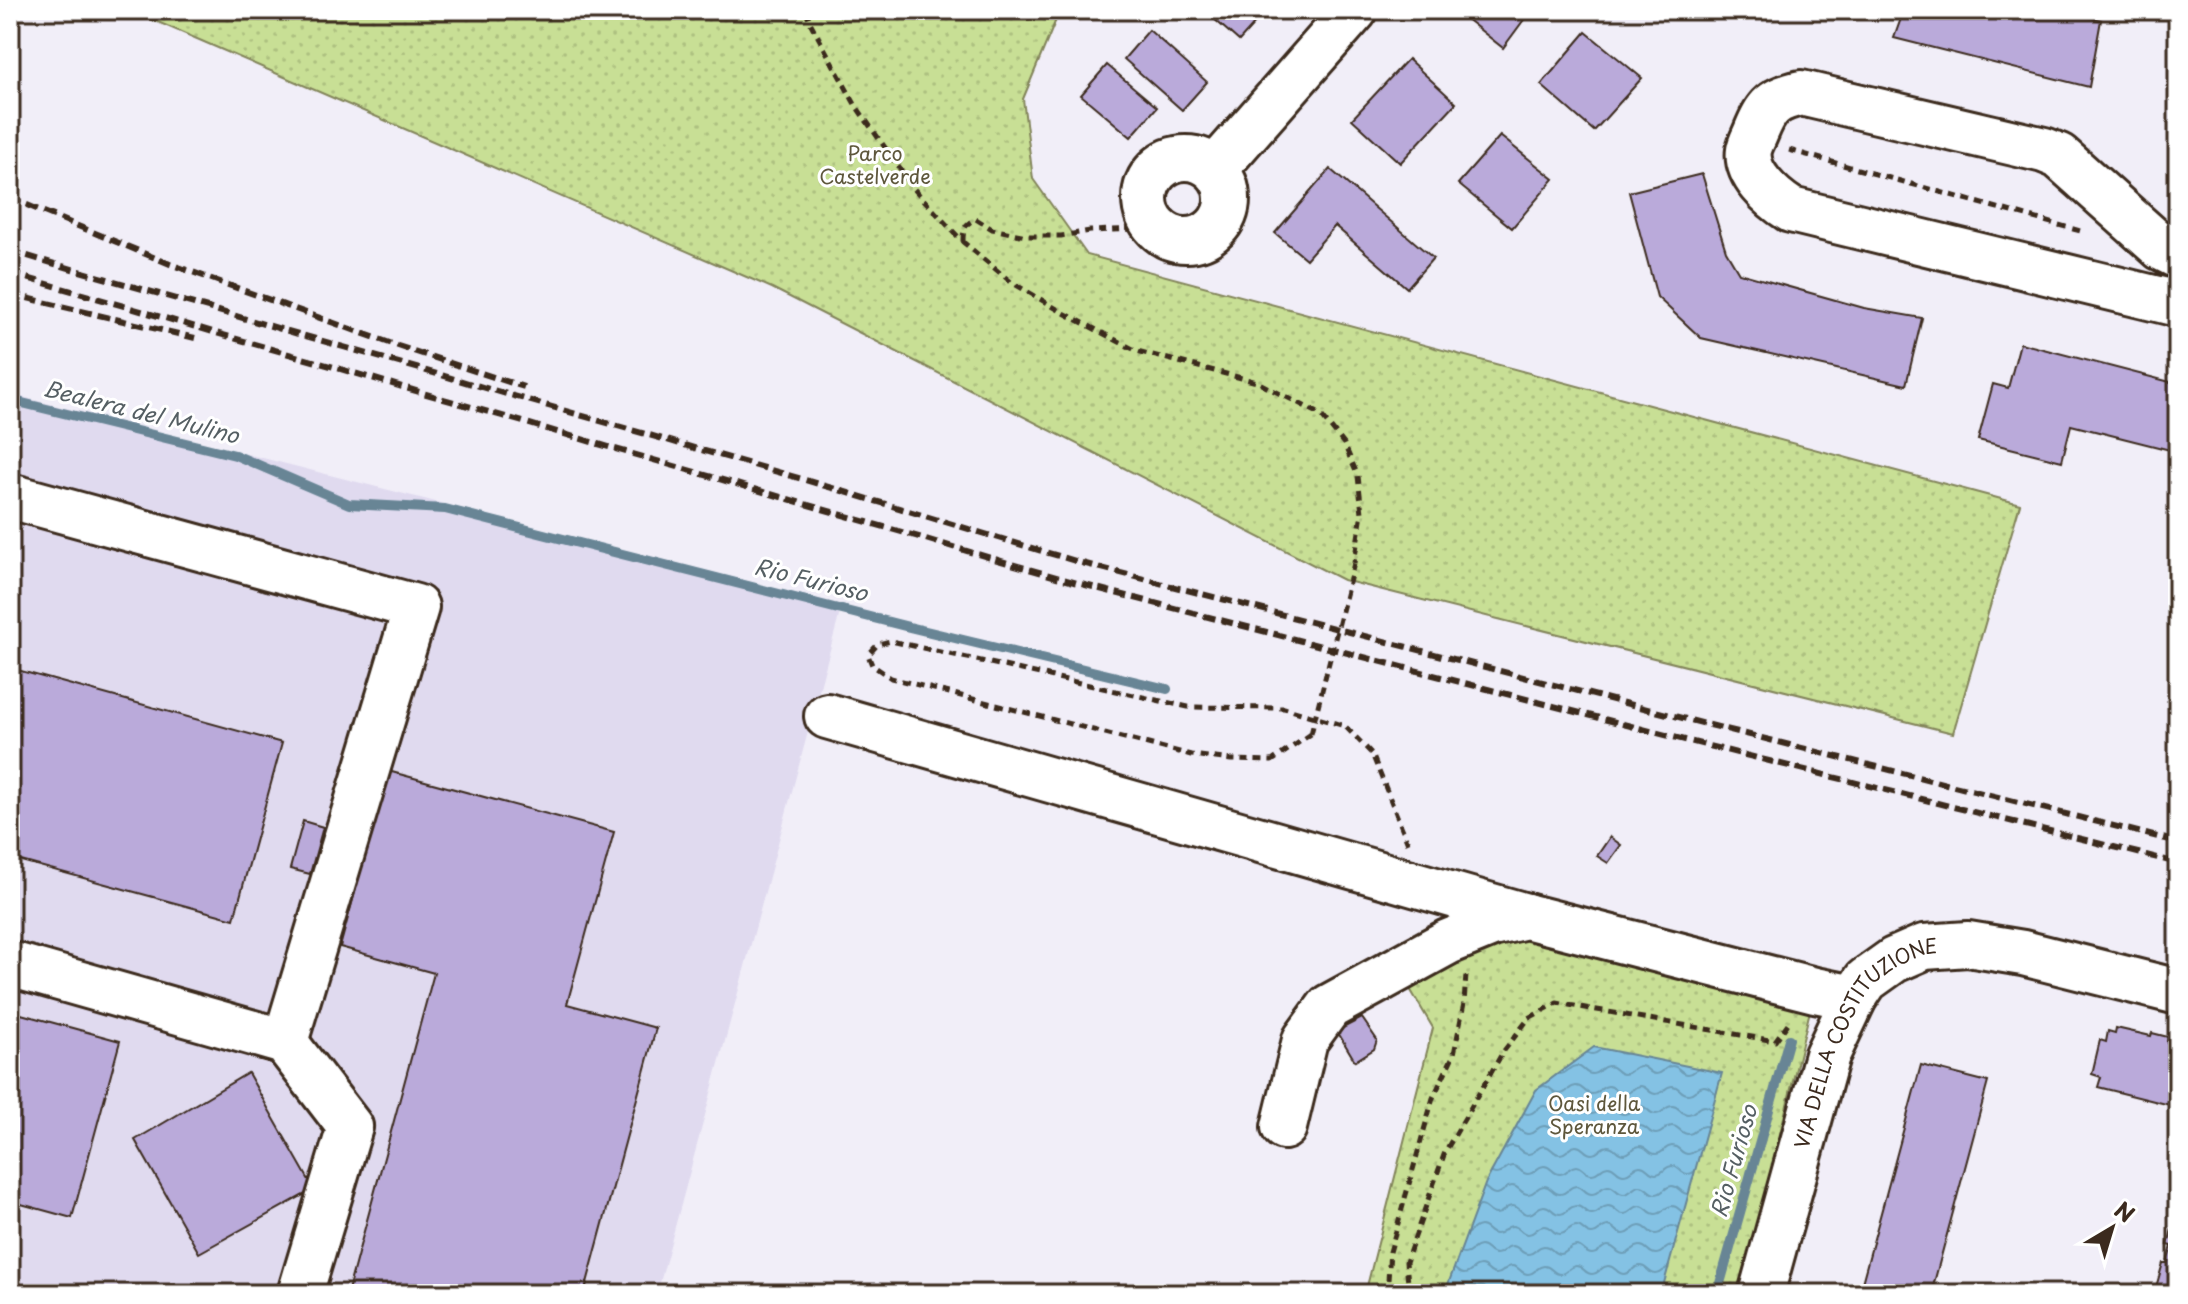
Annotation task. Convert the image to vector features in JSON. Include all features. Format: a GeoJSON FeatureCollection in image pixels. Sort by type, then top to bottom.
{"type":"FeatureCollection","features":[{"type":"Feature","properties":{"kind":"street"},"geometry":{"type":"LineString","coordinates":[[1215,169],[1355,10]]}},
{"type":"Feature","properties":{"kind":"street"},"geometry":{"type":"LineString","coordinates":[[2178,256],[2162,248],[2059,156],[2044,150],[1801,93],[1781,98],[1765,110],[1748,153],[1757,179],[1773,199],[1791,210],[2178,304]]}},
{"type":"Feature","properties":{"kind":"street"},"geometry":{"type":"LineString","coordinates":[[1174,159],[1203,161],[1215,169],[1227,192],[1223,217],[1216,227],[1193,239],[1180,239],[1157,228],[1145,203],[1146,188],[1152,175],[1174,159]]}},
{"type":"Feature","properties":{"kind":"street"},"geometry":{"type":"LineString","coordinates":[[10,496],[416,607],[285,1042]]}},
{"type":"Feature","properties":{"kind":"street"},"geometry":{"type":"LineString","coordinates":[[827,716],[1429,890],[1834,994]]}},
{"type":"Feature","properties":{"kind":"street"},"geometry":{"type":"LineString","coordinates":[[1284,1127],[1305,1040],[1329,1007],[1448,942],[1492,924],[1526,916]]}},
{"type":"Feature","properties":{"kind":"street","name":"VIA DELLA COSTITUZIONE"},"geometry":{"type":"LineString","coordinates":[[1761,1294],[1827,1055],[1834,994],[1866,980],[1894,960],[1924,947],[1968,944],[2023,953],[2178,992]]}},
{"type":"Feature","properties":{"kind":"street"},"geometry":{"type":"LineString","coordinates":[[10,964],[285,1042],[350,1127],[300,1294]]}},
{"type":"Feature","properties":{"kind":"path"},"geometry":{"type":"LineString","coordinates":[[806,10],[856,106],[914,189],[963,242],[1011,282],[1137,351],[1257,382],[1320,414],[1344,444],[1358,476],[1362,513],[1354,563],[1311,734],[1272,761],[1191,755],[891,678],[872,665],[868,655],[878,644],[891,641],[1188,707],[1284,708],[1345,726],[1372,754],[1429,890]]}},
{"type":"Feature","properties":{"kind":"path"},"geometry":{"type":"LineString","coordinates":[[1753,140],[2086,232]]}},
{"type":"Feature","properties":{"kind":"path"},"geometry":{"type":"LineString","coordinates":[[963,242],[963,229],[976,219],[992,229],[1026,236],[1157,228]]}},
{"type":"Feature","properties":{"kind":"path"},"geometry":{"type":"LineString","coordinates":[[1387,1294],[1390,1252],[1433,1098],[1454,1054],[1464,1003],[1467,934]]}},
{"type":"Feature","properties":{"kind":"path"},"geometry":{"type":"LineString","coordinates":[[1409,1294],[1406,1262],[1445,1152],[1503,1052],[1529,1018],[1557,1003],[1775,1041],[1834,994]]}},
{"type":"Feature","properties":{"kind":"shaded area"},"geometry":{"type":"Polygon","coordinates":[[[10,394],[842,605],[657,1294],[10,1294],[10,394]]]}},
{"type":"Feature","properties":{"kind":"green space","name":"Parco Castelverde"},"geometry":{"type":"Polygon","coordinates":[[[130,10],[1060,10],[1023,99],[1033,179],[1087,255],[2020,504],[1953,733],[1343,580],[772,288],[130,10]]]}},
{"type":"Feature","properties":{"kind":"green space","name":"Oasi della Speranza"},"geometry":{"type":"Polygon","coordinates":[[[1581,929],[1815,990],[1741,1294],[1365,1294],[1433,1028],[1406,982],[1453,955],[1581,929]]]}},
{"type":"Feature","properties":{"kind":"water"},"geometry":{"type":"Polygon","coordinates":[[[1594,1047],[1722,1073],[1661,1294],[1448,1294],[1446,1290],[1486,1182],[1536,1090],[1594,1047]]]}},
{"type":"Feature","properties":{"kind":"building"},"geometry":{"type":"Polygon","coordinates":[[[1204,10],[1263,10],[1265,12],[1239,41],[1204,10]]]}},
{"type":"Feature","properties":{"kind":"building"},"geometry":{"type":"Polygon","coordinates":[[[1455,10],[1531,10],[1503,48],[1455,10]]]}},
{"type":"Feature","properties":{"kind":"building"},"geometry":{"type":"Polygon","coordinates":[[[1904,10],[2056,10],[2101,20],[2089,87],[1894,38],[1904,10]]]}},
{"type":"Feature","properties":{"kind":"building"},"geometry":{"type":"Polygon","coordinates":[[[1149,30],[1207,82],[1182,110],[1124,59],[1149,30]]]}},
{"type":"Feature","properties":{"kind":"building"},"geometry":{"type":"Polygon","coordinates":[[[1586,32],[1642,78],[1594,131],[1541,85],[1586,32]]]}},
{"type":"Feature","properties":{"kind":"building"},"geometry":{"type":"Polygon","coordinates":[[[1408,59],[1456,103],[1400,163],[1352,119],[1408,59]]]}},
{"type":"Feature","properties":{"kind":"building"},"geometry":{"type":"Polygon","coordinates":[[[1107,65],[1157,107],[1131,137],[1081,95],[1107,65]]]}},
{"type":"Feature","properties":{"kind":"building"},"geometry":{"type":"Polygon","coordinates":[[[1500,136],[1554,179],[1512,228],[1458,184],[1500,136]]]}},
{"type":"Feature","properties":{"kind":"building"},"geometry":{"type":"Polygon","coordinates":[[[1330,169],[1433,258],[1407,288],[1335,226],[1306,259],[1275,233],[1330,169]]]}},
{"type":"Feature","properties":{"kind":"building"},"geometry":{"type":"Polygon","coordinates":[[[1702,174],[1726,251],[1739,273],[1864,308],[1922,318],[1906,385],[1701,338],[1657,297],[1629,192],[1702,174]]]}},
{"type":"Feature","properties":{"kind":"building"},"geometry":{"type":"Polygon","coordinates":[[[2020,343],[2178,384],[2178,452],[2071,425],[2062,461],[1978,440],[1993,384],[2008,388],[2020,343]]]}},
{"type":"Feature","properties":{"kind":"building"},"geometry":{"type":"Polygon","coordinates":[[[10,668],[282,743],[234,919],[10,858],[10,668]]]}},
{"type":"Feature","properties":{"kind":"building"},"geometry":{"type":"Polygon","coordinates":[[[388,771],[614,832],[567,1004],[656,1028],[584,1294],[347,1294],[434,973],[340,947],[388,771]]]}},
{"type":"Feature","properties":{"kind":"building"},"geometry":{"type":"Polygon","coordinates":[[[303,821],[323,827],[310,874],[290,869],[303,821]]]}},
{"type":"Feature","properties":{"kind":"building"},"geometry":{"type":"Polygon","coordinates":[[[1610,837],[1621,845],[1608,863],[1597,856],[1610,837]]]}},
{"type":"Feature","properties":{"kind":"building"},"geometry":{"type":"Polygon","coordinates":[[[10,1011],[120,1041],[72,1218],[10,1201],[10,1011]]]}},
{"type":"Feature","properties":{"kind":"building"},"geometry":{"type":"Polygon","coordinates":[[[1362,1018],[1377,1040],[1374,1049],[1355,1061],[1337,1031],[1362,1018]]]}},
{"type":"Feature","properties":{"kind":"building"},"geometry":{"type":"Polygon","coordinates":[[[2116,1028],[2168,1037],[2167,1043],[2178,1045],[2178,1107],[2098,1087],[2101,1077],[2092,1074],[2100,1040],[2106,1042],[2108,1031],[2115,1033],[2116,1028]]]}},
{"type":"Feature","properties":{"kind":"building"},"geometry":{"type":"Polygon","coordinates":[[[1921,1065],[1988,1082],[1931,1294],[1859,1294],[1921,1065]]]}},
{"type":"Feature","properties":{"kind":"building"},"geometry":{"type":"Polygon","coordinates":[[[248,1073],[314,1189],[199,1253],[135,1140],[248,1073]]]}},
{"type":"Feature","properties":{"kind":"building"},"geometry":{"type":"Polygon","coordinates":[[[2178,1205],[2178,1294],[2154,1294],[2163,1263],[2167,1263],[2172,1246],[2168,1245],[2178,1205]]]}},
{"type":"Feature","properties":{"kind":"waterway","name":"Rio Furioso"},"geometry":{"type":"LineString","coordinates":[[10,400],[235,455],[349,504],[445,509],[1167,689]]}},
{"type":"Feature","properties":{"kind":"waterway","name":"Rio Furioso"},"geometry":{"type":"LineString","coordinates":[[1717,1294],[1789,1039]]}},
{"type":"Feature","properties":{"kind":"railway"},"geometry":{"type":"LineString","coordinates":[[10,198],[170,264],[398,346],[524,387]]}},
{"type":"Feature","properties":{"kind":"railway"},"geometry":{"type":"LineString","coordinates":[[10,251],[802,479],[1082,563],[2178,842]]}},
{"type":"Feature","properties":{"kind":"railway"},"geometry":{"type":"LineString","coordinates":[[10,273],[1077,583],[2178,863]]}},
{"type":"Feature","properties":{"kind":"railway"},"geometry":{"type":"LineString","coordinates":[[10,294],[195,338]]}},
{"type":"Feature","properties":{"kind":"water label","name":"Bealera del Mulino"},"geometry":{"type":"Point","coordinates":[141,412]}}]}
